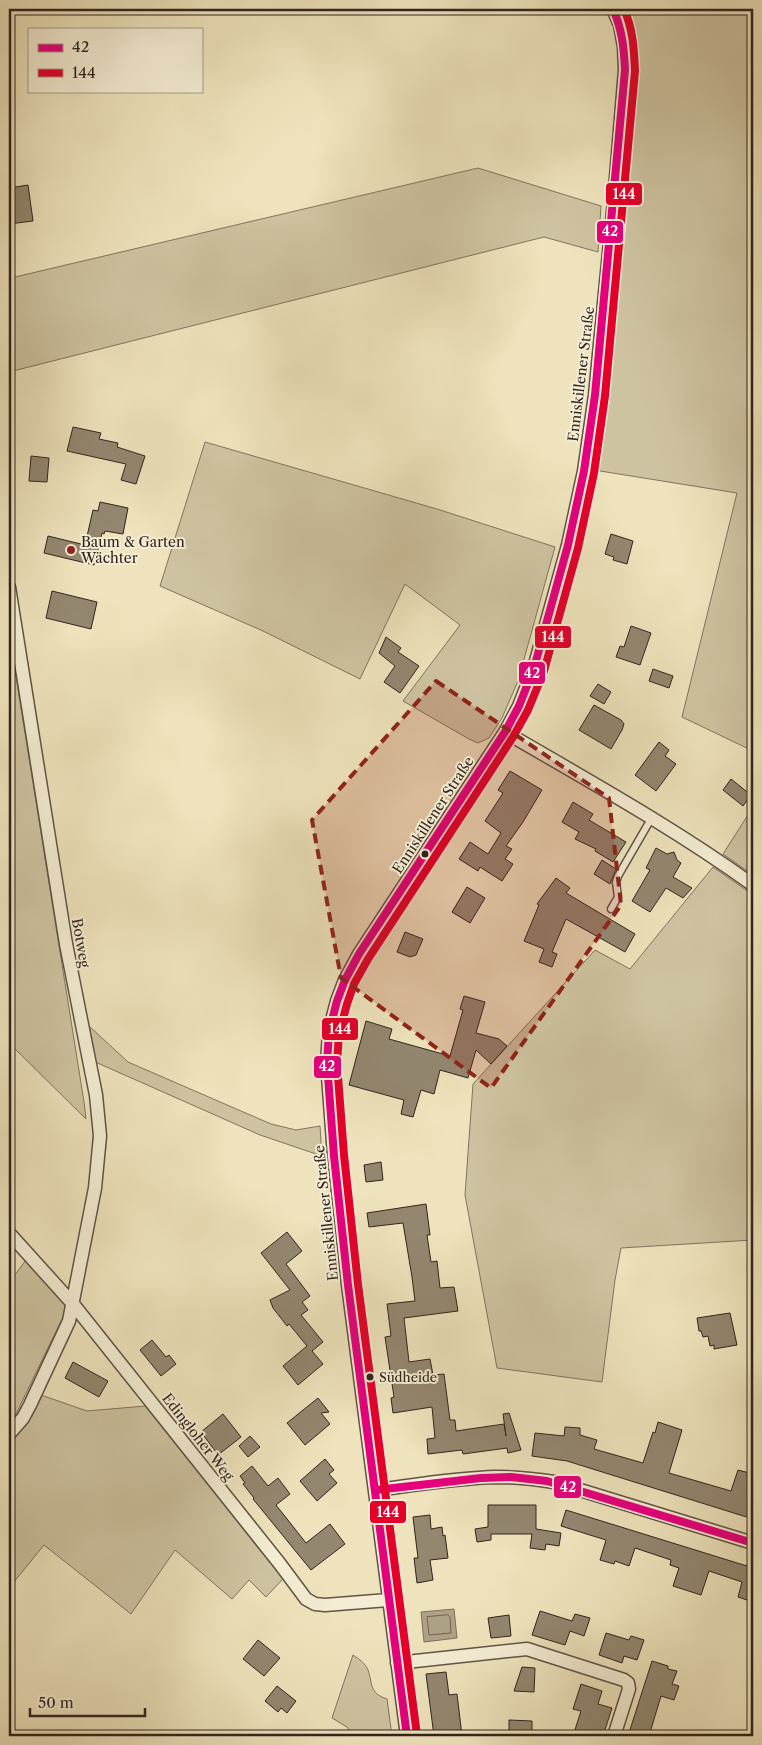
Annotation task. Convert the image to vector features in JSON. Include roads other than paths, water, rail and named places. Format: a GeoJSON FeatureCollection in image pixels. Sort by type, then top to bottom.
{"type":"FeatureCollection","features":[{"type":"Feature","properties":{"kind":"street","name":"Enniskillener Straße"},"geometry":{"type":"LineString","coordinates":[[407,1736],[348,1285],[334,1156],[327,1063],[329,1032],[345,980],[359,954],[505,732],[519,706],[536,660],[570,537],[585,461],[595,395],[625,70],[624,47],[620,26],[613,9]]}},
{"type":"Feature","properties":{"kind":"street","name":"Botweg"},"geometry":{"type":"LineString","coordinates":[[9,587],[66,944],[96,1095],[100,1149],[95,1188],[73,1304],[65,1331],[30,1406],[23,1418],[9,1434]]}},
{"type":"Feature","properties":{"kind":"street"},"geometry":{"type":"LineString","coordinates":[[505,732],[652,818],[753,884]]}},
{"type":"Feature","properties":{"kind":"street","name":"Edingloher Weg"},"geometry":{"type":"LineString","coordinates":[[9,1233],[73,1304],[306,1599],[315,1604],[325,1605],[388,1600]]}},
{"type":"Feature","properties":{"kind":"street"},"geometry":{"type":"LineString","coordinates":[[376,1490],[472,1478],[496,1477],[546,1480],[578,1488],[753,1543]]}},
{"type":"Feature","properties":{"kind":"street"},"geometry":{"type":"LineString","coordinates":[[397,1663],[527,1649],[624,1680],[628,1683],[629,1689],[614,1736]]}},
{"type":"Feature","properties":{"kind":"lane"},"geometry":{"type":"LineString","coordinates":[[611,909],[618,896],[616,882],[618,876],[652,818]]}},
{"type":"Feature","properties":{"kind":"water"},"geometry":{"type":"Polygon","coordinates":[[[454,1609],[457,1638],[424,1642],[421,1612],[454,1609]]]}},
{"type":"Feature","properties":{"kind":"place","name":"Baum & Garten Wächter"},"geometry":{"type":"Point","coordinates":[71,550]}},
{"type":"Feature","properties":{"kind":"place","name":"Südheide"},"geometry":{"type":"Point","coordinates":[370,1377]}}]}
